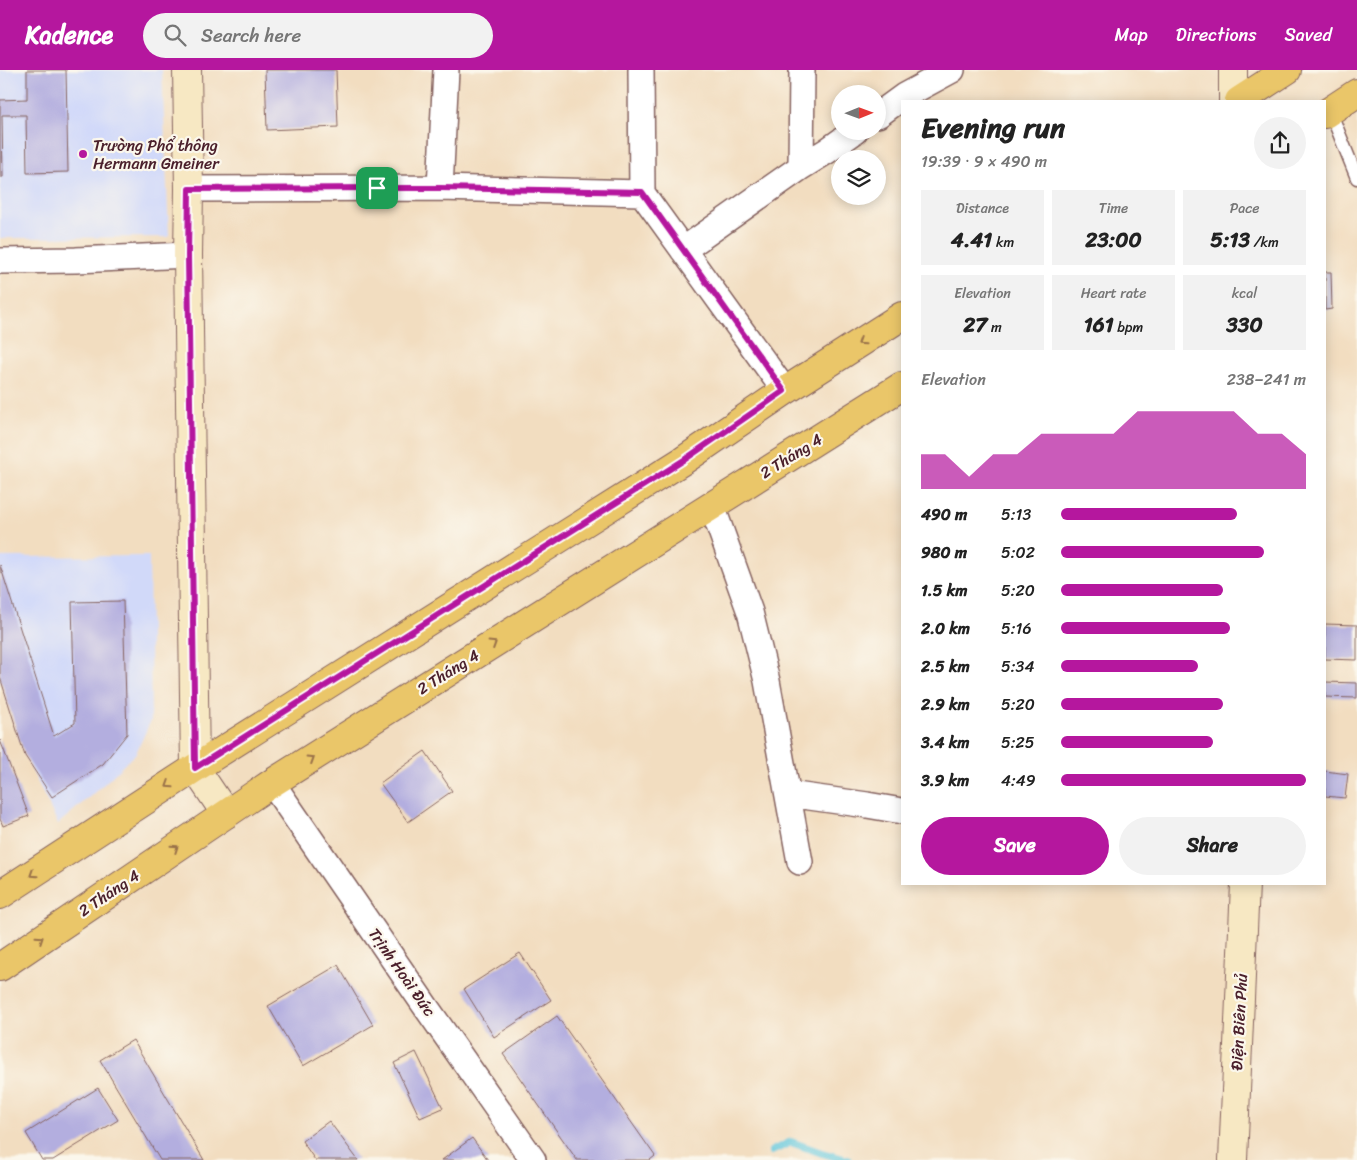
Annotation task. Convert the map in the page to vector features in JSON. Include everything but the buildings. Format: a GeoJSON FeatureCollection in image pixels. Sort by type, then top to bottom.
{"type":"FeatureCollection","features":[{"type":"Feature","properties":{"kind":"main road"},"geometry":{"type":"LineString","coordinates":[[1241,100],[1287,70]]}},
{"type":"Feature","properties":{"kind":"main road"},"geometry":{"type":"LineString","coordinates":[[1327,113],[1357,93]]}},
{"type":"Feature","properties":{"kind":"main road"},"geometry":{"type":"LineString","coordinates":[[0,895],[195,768],[684,460],[784,391],[901,317]]}},
{"type":"Feature","properties":{"kind":"main road","name":"2 Tháng 4"},"geometry":{"type":"LineString","coordinates":[[0,967],[272,783],[901,387]]}},
{"type":"Feature","properties":{"kind":"street"},"geometry":{"type":"LineString","coordinates":[[187,70],[195,768],[226,814]]}},
{"type":"Feature","properties":{"kind":"street"},"geometry":{"type":"LineString","coordinates":[[440,188],[446,70]]}},
{"type":"Feature","properties":{"kind":"street"},"geometry":{"type":"LineString","coordinates":[[641,70],[642,192],[784,391]]}},
{"type":"Feature","properties":{"kind":"street"},"geometry":{"type":"LineString","coordinates":[[801,167],[802,70]]}},
{"type":"Feature","properties":{"kind":"street"},"geometry":{"type":"LineString","coordinates":[[886,109],[904,96],[952,70]]}},
{"type":"Feature","properties":{"kind":"street"},"geometry":{"type":"LineString","coordinates":[[1233,70],[1233,100]]}},
{"type":"Feature","properties":{"kind":"street"},"geometry":{"type":"LineString","coordinates":[[683,250],[842,140]]}},
{"type":"Feature","properties":{"kind":"street"},"geometry":{"type":"LineString","coordinates":[[189,189],[440,188],[642,192]]}},
{"type":"Feature","properties":{"kind":"street"},"geometry":{"type":"LineString","coordinates":[[0,261],[188,255]]}},
{"type":"Feature","properties":{"kind":"street"},"geometry":{"type":"LineString","coordinates":[[712,506],[750,612],[767,681],[800,862]]}},
{"type":"Feature","properties":{"kind":"street","name":"Trịnh Hoài Đức"},"geometry":{"type":"LineString","coordinates":[[272,783],[533,1160]]}},
{"type":"Feature","properties":{"kind":"street"},"geometry":{"type":"LineString","coordinates":[[788,794],[901,811]]}},
{"type":"Feature","properties":{"kind":"street","name":"Điện Biên Phủ"},"geometry":{"type":"LineString","coordinates":[[1233,1160],[1246,885]]}},
{"type":"Feature","properties":{"kind":"lane"},"geometry":{"type":"LineString","coordinates":[[1327,113],[1357,178]]}},
{"type":"Feature","properties":{"kind":"shaded area","name":"Trường Phổ thông Hermann Gmeiner"},"geometry":{"type":"Polygon","coordinates":[[[0,70],[162,70],[169,237],[0,238],[0,70]]]}},
{"type":"Feature","properties":{"kind":"shaded area"},"geometry":{"type":"Polygon","coordinates":[[[149,556],[151,720],[136,753],[101,787],[58,824],[25,756],[0,677],[0,557],[149,556]]]}},
{"type":"Feature","properties":{"kind":"waterway"},"geometry":{"type":"LineString","coordinates":[[772,1151],[791,1142],[848,1160]]}},
{"type":"Feature","properties":{"kind":"place","name":"Trường Phổ thông Hermann Gmeiner"},"geometry":{"type":"Point","coordinates":[83,154]}},
{"type":"Feature","properties":{"kind":"route"},"geometry":{"type":"LineString","coordinates":[[377,188],[642,192],[784,391],[684,460],[195,768],[188,255],[189,189],[377,188]]}}]}
